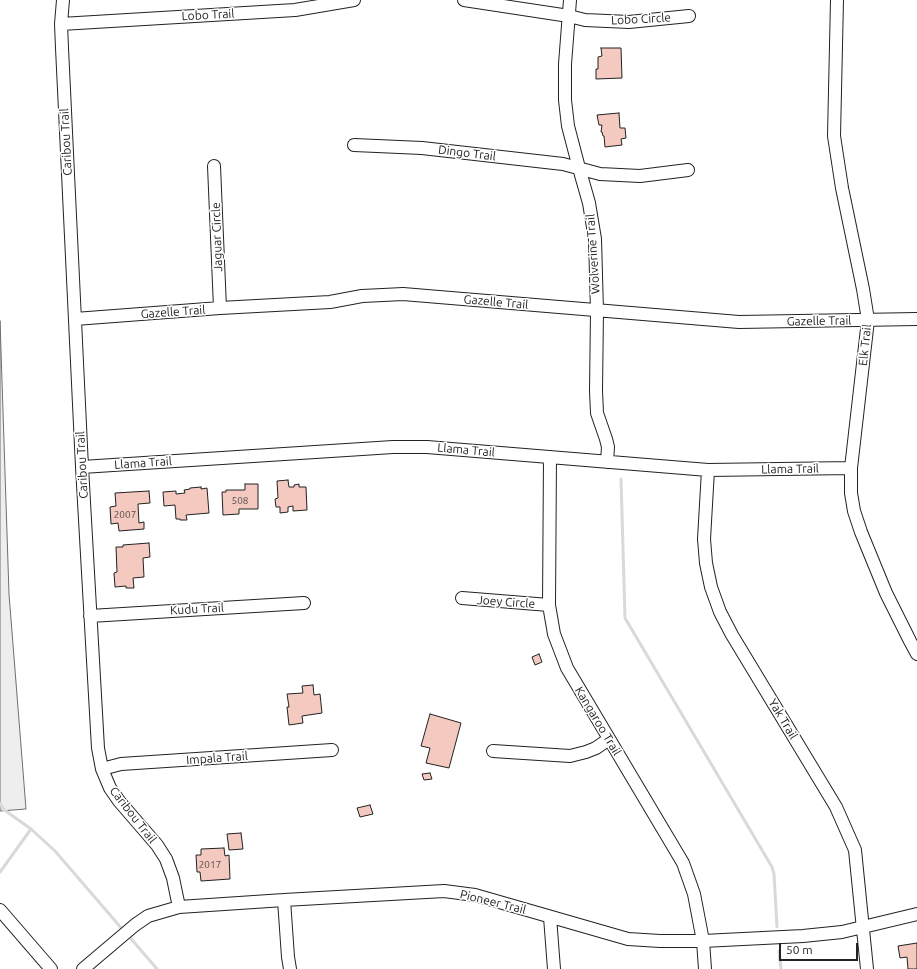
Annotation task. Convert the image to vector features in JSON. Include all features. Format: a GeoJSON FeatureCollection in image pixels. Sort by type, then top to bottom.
{"type":"FeatureCollection","features":[{"type":"Feature","properties":{"kind":"street","name":"Caribou Trail"},"geometry":{"type":"LineString","coordinates":[[63,0],[62,48],[82,467],[98,748],[102,769],[110,788],[119,801],[157,845],[166,859],[173,878],[178,907]]}},
{"type":"Feature","properties":{"kind":"street","name":"Lobo Trail"},"geometry":{"type":"LineString","coordinates":[[62,24],[295,10],[354,0]]}},
{"type":"Feature","properties":{"kind":"street"},"geometry":{"type":"LineString","coordinates":[[464,0],[569,16]]}},
{"type":"Feature","properties":{"kind":"street","name":"Wolverine Trail"},"geometry":{"type":"LineString","coordinates":[[570,0],[564,64],[565,100],[568,126],[589,203],[595,239],[597,413],[608,447],[607,462]]}},
{"type":"Feature","properties":{"kind":"street","name":"Elk Trail"},"geometry":{"type":"LineString","coordinates":[[837,0],[834,136],[842,188],[868,320],[851,468],[854,511],[860,532],[886,593],[917,654]]}},
{"type":"Feature","properties":{"kind":"street","name":"Lobo Circle"},"geometry":{"type":"LineString","coordinates":[[569,16],[585,20],[629,22],[690,16]]}},
{"type":"Feature","properties":{"kind":"street","name":"Dingo Trail"},"geometry":{"type":"LineString","coordinates":[[354,145],[422,148],[563,164],[600,174],[640,176],[688,170]]}},
{"type":"Feature","properties":{"kind":"street","name":"Jaguar Circle"},"geometry":{"type":"LineString","coordinates":[[214,166],[220,308]]}},
{"type":"Feature","properties":{"kind":"street","name":"Gazelle Trail"},"geometry":{"type":"LineString","coordinates":[[75,319],[220,308],[330,302],[362,296],[403,294],[738,322],[917,319]]}},
{"type":"Feature","properties":{"kind":"street","name":"Llama Trail"},"geometry":{"type":"LineString","coordinates":[[82,467],[393,447],[427,447],[708,470],[851,468]]}},
{"type":"Feature","properties":{"kind":"street","name":"Kangaroo Trail"},"geometry":{"type":"LineString","coordinates":[[550,457],[550,605],[554,634],[567,668],[683,863],[694,894],[703,941],[705,969]]}},
{"type":"Feature","properties":{"kind":"street","name":"Yak Trail"},"geometry":{"type":"LineString","coordinates":[[708,470],[704,538],[706,563],[711,587],[720,612],[732,634],[836,808],[855,850],[864,927],[867,969]]}},
{"type":"Feature","properties":{"kind":"street","name":"Joey Circle"},"geometry":{"type":"LineString","coordinates":[[462,598],[550,605]]}},
{"type":"Feature","properties":{"kind":"street","name":"Kudu Trail"},"geometry":{"type":"LineString","coordinates":[[90,616],[304,603]]}},
{"type":"Feature","properties":{"kind":"street"},"geometry":{"type":"LineString","coordinates":[[493,751],[570,756],[596,748],[609,739]]}},
{"type":"Feature","properties":{"kind":"street","name":"Impala Trail"},"geometry":{"type":"LineString","coordinates":[[102,769],[121,764],[332,750]]}},
{"type":"Feature","properties":{"kind":"street","name":"Pioneer Trail"},"geometry":{"type":"LineString","coordinates":[[83,969],[135,925],[148,916],[178,907],[284,900],[444,891],[475,895],[628,939],[660,941],[703,941],[804,936],[842,932],[917,914]]}},
{"type":"Feature","properties":{"kind":"street"},"geometry":{"type":"LineString","coordinates":[[284,900],[290,969]]}},
{"type":"Feature","properties":{"kind":"street"},"geometry":{"type":"LineString","coordinates":[[0,910],[50,969]]}},
{"type":"Feature","properties":{"kind":"street"},"geometry":{"type":"LineString","coordinates":[[550,917],[554,969]]}},
{"type":"Feature","properties":{"kind":"shaded area"},"geometry":{"type":"Polygon","coordinates":[[[0,321],[9,594],[26,809],[0,811],[0,321]]]}},
{"type":"Feature","properties":{"kind":"building"},"geometry":{"type":"Polygon","coordinates":[[[601,48],[621,48],[622,78],[596,79],[598,57],[602,56],[601,48]]]}},
{"type":"Feature","properties":{"kind":"building"},"geometry":{"type":"Polygon","coordinates":[[[619,113],[620,128],[625,128],[626,138],[621,139],[622,145],[605,147],[604,136],[601,132],[602,125],[599,125],[597,115],[619,113]]]}},
{"type":"Feature","properties":{"kind":"building"},"geometry":{"type":"Polygon","coordinates":[[[288,480],[289,487],[294,487],[294,485],[299,484],[299,487],[306,487],[307,510],[293,511],[293,506],[288,507],[288,512],[280,513],[280,507],[276,507],[275,499],[278,498],[277,481],[288,480]]]}},
{"type":"Feature","properties":{"kind":"building"},"geometry":{"type":"Polygon","coordinates":[[[245,484],[258,484],[258,509],[239,509],[239,514],[223,515],[222,492],[226,492],[226,490],[245,490],[245,484]]]}},
{"type":"Feature","properties":{"kind":"building"},"geometry":{"type":"Polygon","coordinates":[[[201,487],[201,489],[207,488],[209,513],[186,515],[187,520],[180,520],[176,519],[175,505],[164,506],[163,492],[176,491],[176,494],[185,493],[184,490],[201,487]]]}},
{"type":"Feature","properties":{"kind":"building"},"geometry":{"type":"Polygon","coordinates":[[[149,491],[150,503],[138,504],[139,523],[144,522],[144,529],[119,531],[118,523],[111,524],[110,507],[116,506],[115,493],[149,491]]]}},
{"type":"Feature","properties":{"kind":"building"},"geometry":{"type":"Polygon","coordinates":[[[149,543],[150,557],[143,558],[144,577],[133,578],[134,588],[126,588],[126,586],[115,587],[114,573],[117,572],[116,547],[149,543]]]}},
{"type":"Feature","properties":{"kind":"building"},"geometry":{"type":"Polygon","coordinates":[[[539,654],[542,662],[535,665],[532,657],[539,654]]]}},
{"type":"Feature","properties":{"kind":"building"},"geometry":{"type":"Polygon","coordinates":[[[313,685],[314,695],[320,694],[322,713],[302,716],[303,723],[289,725],[287,694],[303,693],[302,686],[313,685]]]}},
{"type":"Feature","properties":{"kind":"building"},"geometry":{"type":"Polygon","coordinates":[[[430,714],[461,723],[449,768],[426,763],[430,748],[421,746],[430,714]]]}},
{"type":"Feature","properties":{"kind":"building"},"geometry":{"type":"Polygon","coordinates":[[[430,773],[432,779],[424,780],[422,774],[430,773]]]}},
{"type":"Feature","properties":{"kind":"building"},"geometry":{"type":"Polygon","coordinates":[[[370,805],[373,814],[360,817],[357,808],[370,805]]]}},
{"type":"Feature","properties":{"kind":"building"},"geometry":{"type":"Polygon","coordinates":[[[241,833],[243,849],[229,850],[227,834],[241,833]]]}},
{"type":"Feature","properties":{"kind":"building"},"geometry":{"type":"Polygon","coordinates":[[[224,848],[225,856],[229,855],[230,879],[201,881],[200,872],[197,872],[196,855],[201,855],[201,849],[224,848]]]}},
{"type":"Feature","properties":{"kind":"building"},"geometry":{"type":"Polygon","coordinates":[[[917,943],[917,969],[908,969],[907,957],[900,958],[898,946],[917,943]]]}},
{"type":"Feature","properties":{"kind":"waterway"},"geometry":{"type":"LineString","coordinates":[[621,479],[625,618],[772,867],[774,874],[777,927]]}},
{"type":"Feature","properties":{"kind":"waterway"},"geometry":{"type":"LineString","coordinates":[[0,803],[3,809],[31,829],[55,851],[123,930]]}},
{"type":"Feature","properties":{"kind":"waterway"},"geometry":{"type":"LineString","coordinates":[[0,872],[31,829]]}},
{"type":"Feature","properties":{"kind":"waterway"},"geometry":{"type":"LineString","coordinates":[[127,934],[157,969]]}},
{"type":"Feature","properties":{"kind":"waterway"},"geometry":{"type":"LineString","coordinates":[[779,951],[781,969]]}}]}
